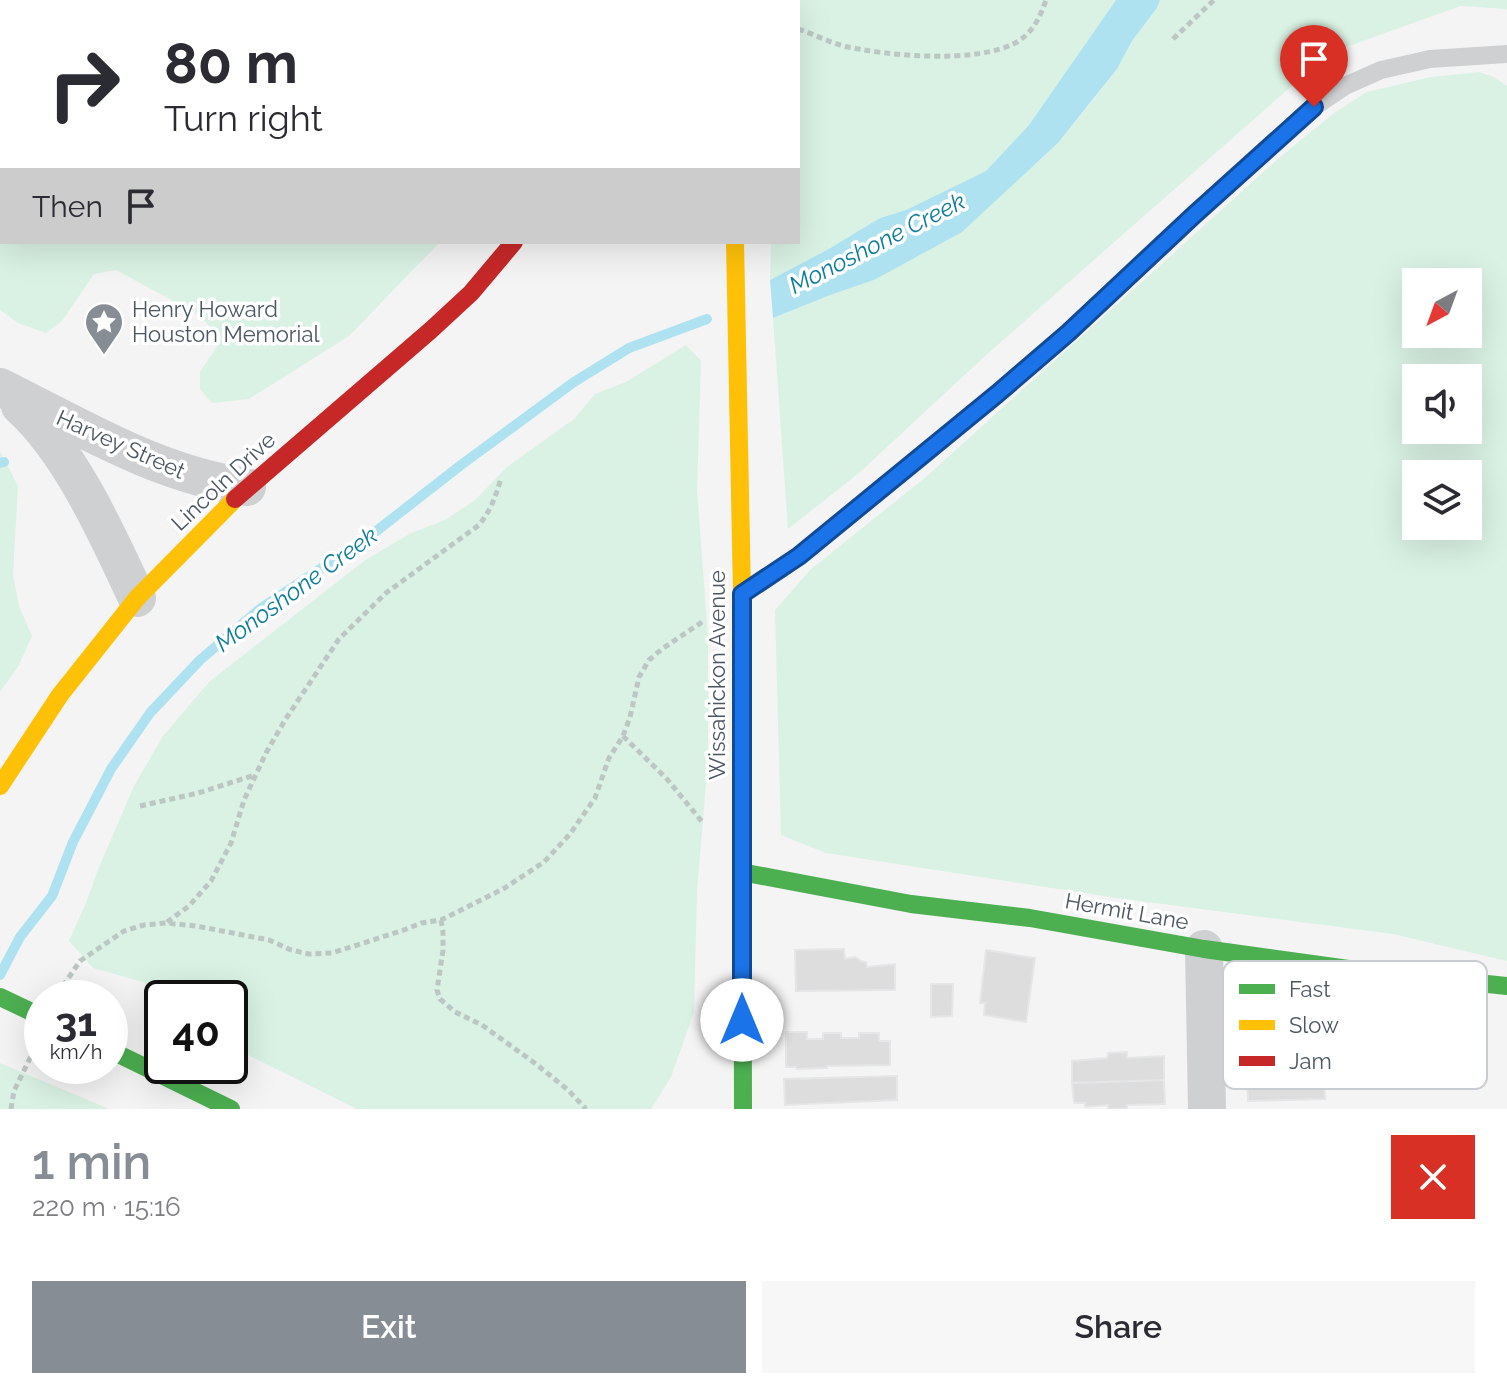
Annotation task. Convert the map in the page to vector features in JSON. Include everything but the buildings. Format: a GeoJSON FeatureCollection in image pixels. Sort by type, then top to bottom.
{"type":"FeatureCollection","features":[{"type":"Feature","properties":{"kind":"street","name":"Lincoln Drive"},"geometry":{"type":"LineString","coordinates":[[0,786],[60,695],[137,598],[247,487],[471,293],[512,244]]}},
{"type":"Feature","properties":{"kind":"street","name":"Wissahickon Avenue"},"geometry":{"type":"LineString","coordinates":[[735,244],[742,594],[743,1109]]}},
{"type":"Feature","properties":{"kind":"street","name":"Harvey Street"},"geometry":{"type":"LineString","coordinates":[[0,388],[154,462],[222,484],[247,487]]}},
{"type":"Feature","properties":{"kind":"street","name":"Harvey Street"},"geometry":{"type":"LineString","coordinates":[[0,388],[49,436],[114,548],[137,598]]}},
{"type":"Feature","properties":{"kind":"street","name":"Hermit Lane"},"geometry":{"type":"LineString","coordinates":[[741,872],[911,904],[1030,918],[1291,961]]}},
{"type":"Feature","properties":{"kind":"street"},"geometry":{"type":"LineString","coordinates":[[1204,949],[1207,1109]]}},
{"type":"Feature","properties":{"kind":"street","name":"Hermit Lane"},"geometry":{"type":"LineString","coordinates":[[1487,984],[1507,986]]}},
{"type":"Feature","properties":{"kind":"street"},"geometry":{"type":"LineString","coordinates":[[0,997],[24,1008]]}},
{"type":"Feature","properties":{"kind":"street"},"geometry":{"type":"LineString","coordinates":[[128,1059],[225,1106]]}},
{"type":"Feature","properties":{"kind":"lane"},"geometry":{"type":"LineString","coordinates":[[742,594],[799,556],[997,394],[1068,333],[1314,107],[1345,86],[1381,70],[1430,59],[1507,54]]}},
{"type":"Feature","properties":{"kind":"path"},"geometry":{"type":"LineString","coordinates":[[800,30],[866,51],[943,55],[986,53],[1023,37],[1038,21],[1046,0]]}},
{"type":"Feature","properties":{"kind":"path"},"geometry":{"type":"LineString","coordinates":[[1173,39],[1214,0]]}},
{"type":"Feature","properties":{"kind":"path"},"geometry":{"type":"LineString","coordinates":[[166,923],[189,906],[211,881],[231,843],[244,800],[285,720],[339,639],[362,614],[407,575],[479,525],[490,511],[501,478]]}},
{"type":"Feature","properties":{"kind":"path"},"geometry":{"type":"LineString","coordinates":[[67,980],[80,961],[100,946],[124,931],[144,925],[166,923],[242,933],[309,954],[332,953],[421,923],[441,920],[503,889],[544,862],[570,834],[595,798],[609,758],[623,736],[639,677],[649,660],[742,594]]}},
{"type":"Feature","properties":{"kind":"path"},"geometry":{"type":"LineString","coordinates":[[623,736],[667,779],[698,818],[711,829],[741,841]]}},
{"type":"Feature","properties":{"kind":"path"},"geometry":{"type":"LineString","coordinates":[[140,806],[198,793],[256,775]]}},
{"type":"Feature","properties":{"kind":"path"},"geometry":{"type":"LineString","coordinates":[[441,920],[443,950],[437,990],[440,999],[536,1064],[586,1109]]}},
{"type":"Feature","properties":{"kind":"path"},"geometry":{"type":"LineString","coordinates":[[11,1109],[14,1091],[24,1070]]}},
{"type":"Feature","properties":{"kind":"green space"},"geometry":{"type":"Polygon","coordinates":[[[800,0],[1116,0],[1029,125],[986,171],[906,210],[880,218],[770,280],[771,244],[800,244],[800,0]]]}},
{"type":"Feature","properties":{"kind":"green space"},"geometry":{"type":"Polygon","coordinates":[[[1160,0],[1507,0],[1507,9],[1461,6],[1329,53],[985,356],[859,473],[788,529],[773,318],[874,280],[999,195],[1058,143],[1117,69],[1160,0]]]}},
{"type":"Feature","properties":{"kind":"green space"},"geometry":{"type":"Polygon","coordinates":[[[1479,72],[1507,86],[1507,961],[1393,934],[1117,898],[826,853],[781,835],[775,610],[810,570],[927,476],[1279,158],[1334,113],[1367,92],[1431,77],[1479,72]]]}},
{"type":"Feature","properties":{"kind":"green space"},"geometry":{"type":"Polygon","coordinates":[[[0,244],[438,244],[349,336],[249,399],[212,403],[200,389],[200,372],[222,339],[199,315],[116,270],[94,274],[62,321],[46,333],[18,323],[0,310],[0,244]]]}},
{"type":"Feature","properties":{"kind":"green space"},"geometry":{"type":"Polygon","coordinates":[[[686,345],[701,361],[697,489],[708,637],[708,760],[697,891],[694,1012],[671,1077],[651,1109],[357,1109],[248,1055],[248,980],[144,980],[144,983],[93,968],[69,941],[99,867],[134,786],[163,736],[210,681],[364,561],[409,534],[445,520],[475,500],[507,467],[574,419],[595,394],[626,382],[686,345]]]}},
{"type":"Feature","properties":{"kind":"green space"},"geometry":{"type":"Polygon","coordinates":[[[0,451],[18,486],[13,575],[19,606],[32,636],[19,665],[0,692],[0,451]]]}},
{"type":"Feature","properties":{"kind":"green space"},"geometry":{"type":"Polygon","coordinates":[[[0,1063],[24,1073],[24,1084],[50,1084],[109,1109],[0,1109],[0,1063]]]}},
{"type":"Feature","properties":{"kind":"water"},"geometry":{"type":"Polygon","coordinates":[[[1116,0],[1160,0],[1117,69],[1058,143],[962,232],[874,280],[773,318],[770,280],[880,218],[906,210],[986,171],[1029,125],[1116,0]]]}},
{"type":"Feature","properties":{"kind":"waterway","name":"Monoshone Creek"},"geometry":{"type":"LineString","coordinates":[[0,975],[20,937],[52,896],[73,842],[111,769],[150,713],[200,660],[260,609],[370,536],[574,382],[629,348],[707,319]]}},
{"type":"Feature","properties":{"kind":"waterway"},"geometry":{"type":"LineString","coordinates":[[0,463],[4,462]]}},
{"type":"Feature","properties":{"kind":"traffic: fast"},"geometry":{"type":"LineString","coordinates":[[742,710],[743,1109]]}},
{"type":"Feature","properties":{"kind":"traffic: fast"},"geometry":{"type":"LineString","coordinates":[[741,872],[911,904],[1030,918],[1291,961]]}},
{"type":"Feature","properties":{"kind":"traffic: fast"},"geometry":{"type":"LineString","coordinates":[[1487,984],[1507,986]]}},
{"type":"Feature","properties":{"kind":"traffic: fast"},"geometry":{"type":"LineString","coordinates":[[0,997],[24,1008]]}},
{"type":"Feature","properties":{"kind":"traffic: fast"},"geometry":{"type":"LineString","coordinates":[[128,1059],[231,1109]]}},
{"type":"Feature","properties":{"kind":"traffic: slow"},"geometry":{"type":"LineString","coordinates":[[735,244],[742,710]]}},
{"type":"Feature","properties":{"kind":"traffic: slow"},"geometry":{"type":"LineString","coordinates":[[0,786],[60,695],[137,598],[235,499]]}},
{"type":"Feature","properties":{"kind":"traffic: jam"},"geometry":{"type":"LineString","coordinates":[[235,499],[431,330],[471,293],[512,244]]}},
{"type":"Feature","properties":{"kind":"place","name":"Henry Howard Houston Memorial"},"geometry":{"type":"Point","coordinates":[104,356]}},
{"type":"Feature","properties":{"kind":"route"},"geometry":{"type":"LineString","coordinates":[[742,1020],[742,594],[799,556],[997,394],[1068,333],[1314,107]]}}]}
